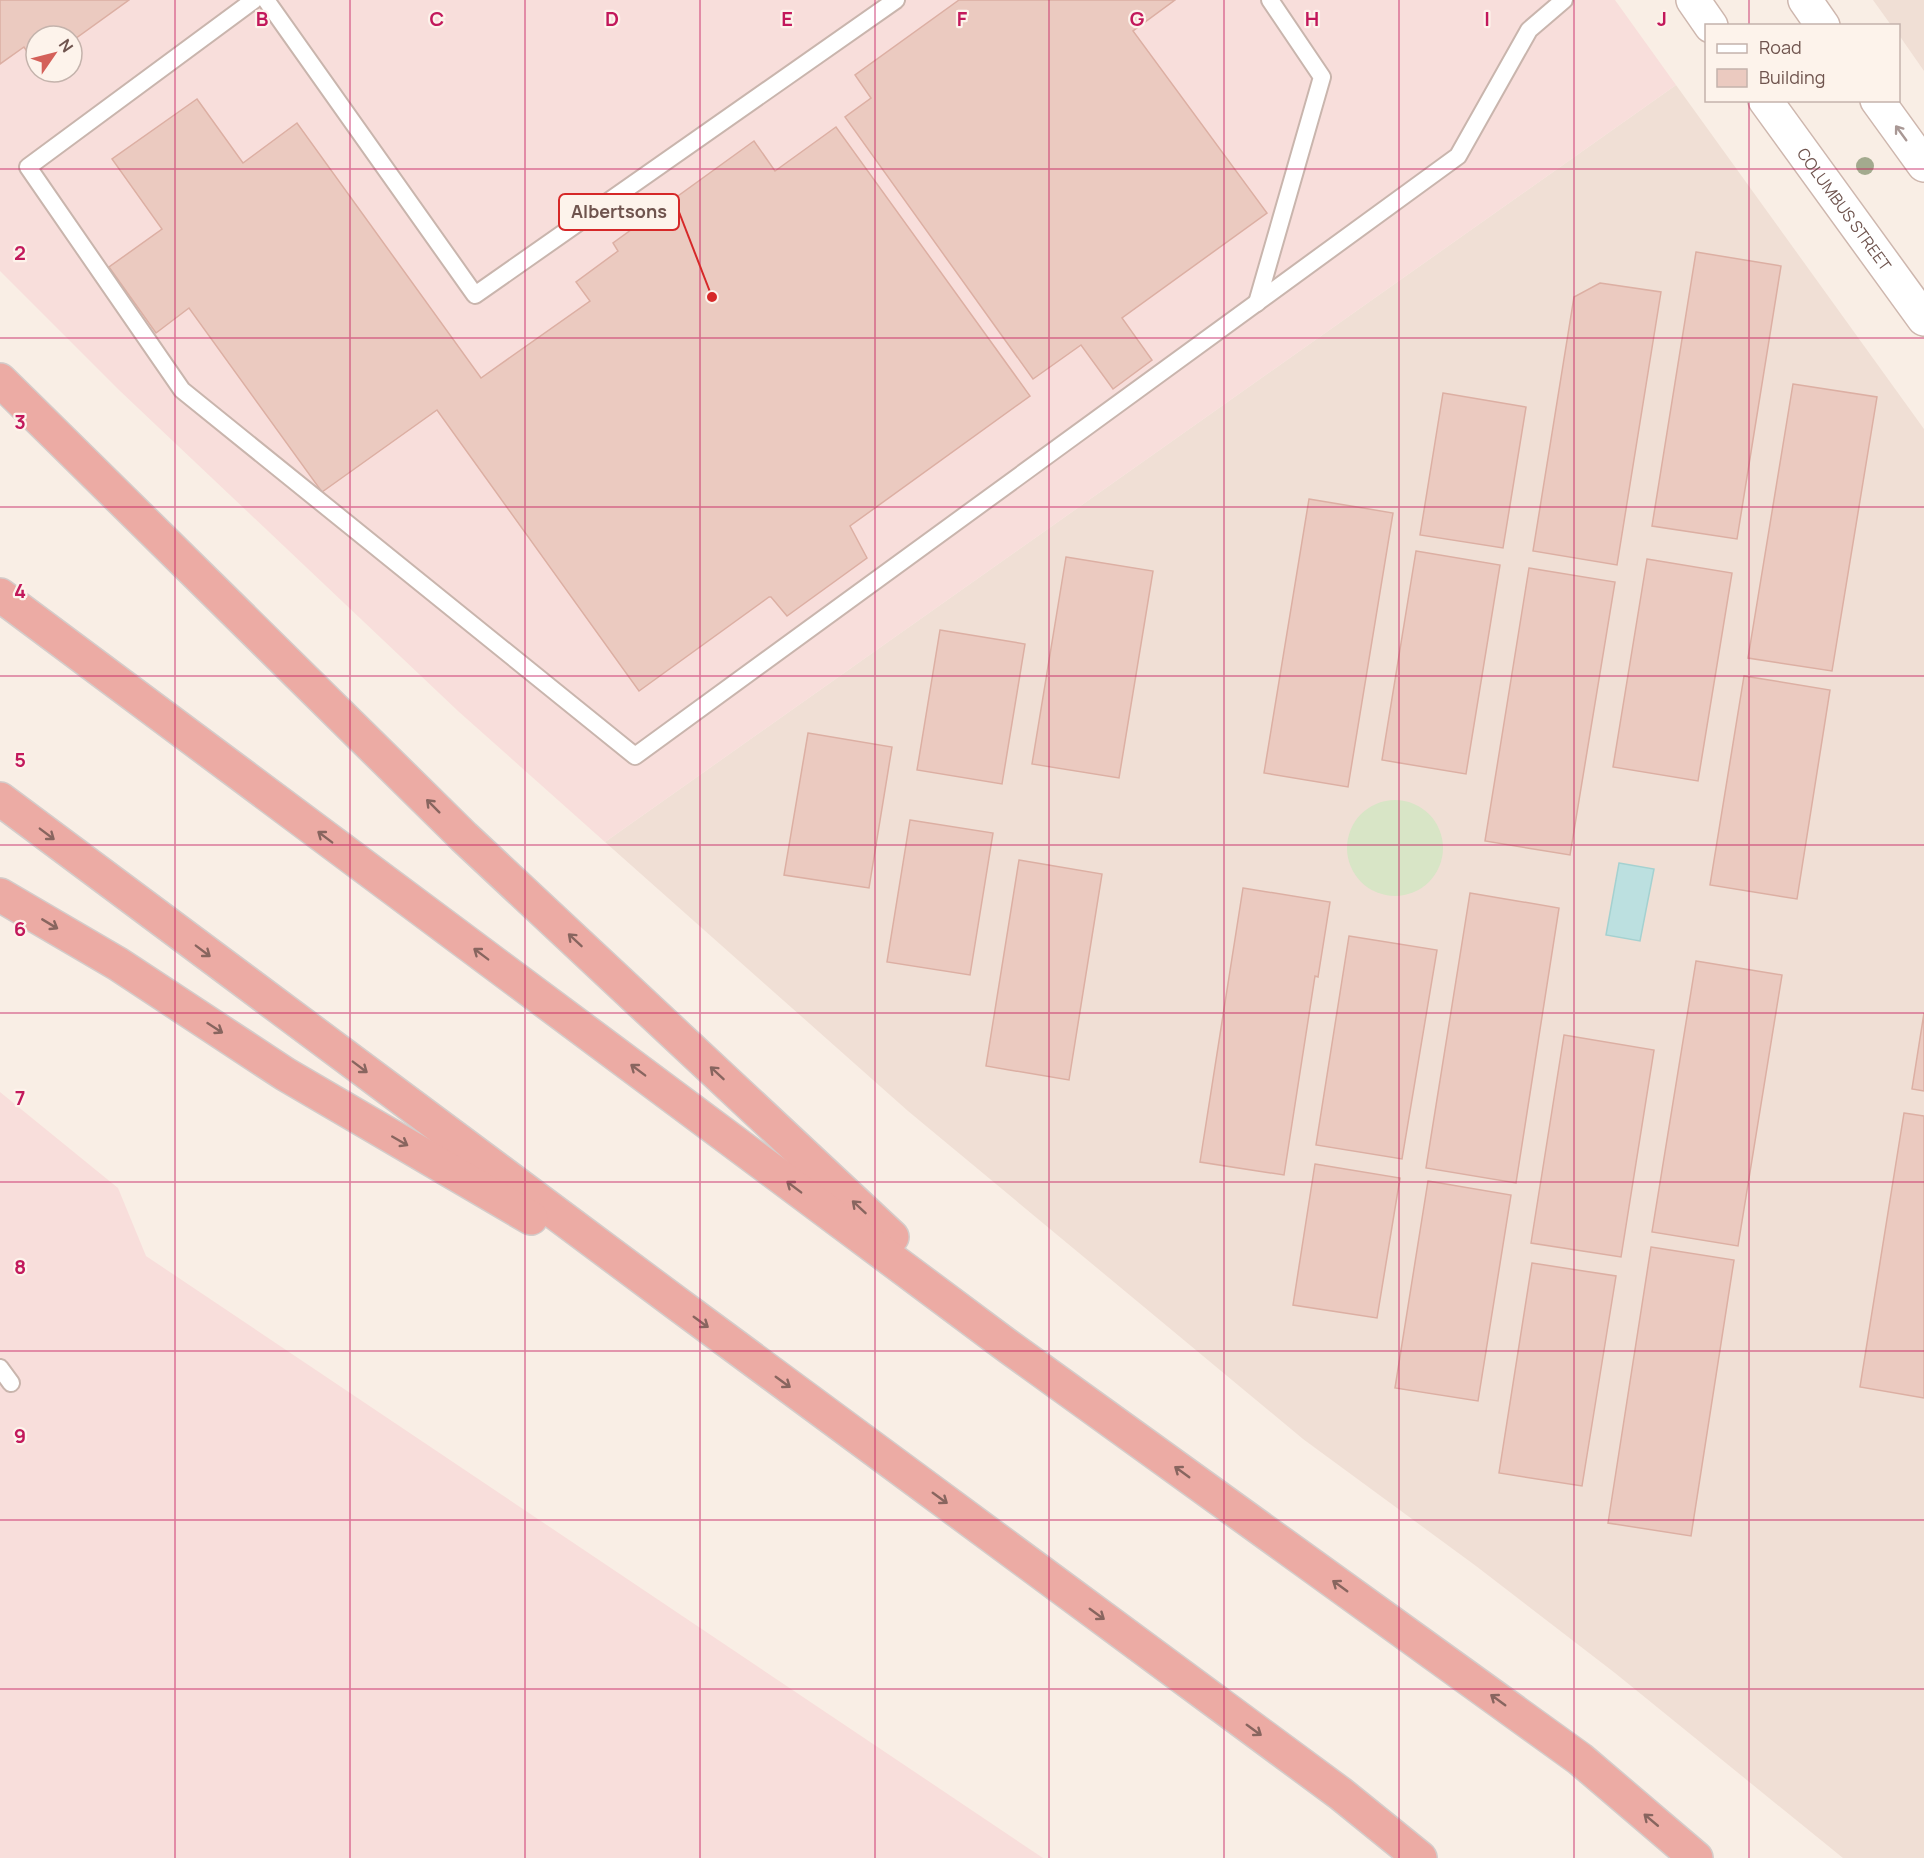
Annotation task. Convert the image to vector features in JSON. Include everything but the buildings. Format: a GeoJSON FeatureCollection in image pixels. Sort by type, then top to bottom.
{"type":"FeatureCollection","features":[{"type":"Feature","properties":{"kind":"highway"},"geometry":{"type":"LineString","coordinates":[[0,380],[464,837],[1009,1347]]}},
{"type":"Feature","properties":{"kind":"highway"},"geometry":{"type":"LineString","coordinates":[[0,595],[1009,1347],[1580,1759],[1696,1858]]}},
{"type":"Feature","properties":{"kind":"highway"},"geometry":{"type":"LineString","coordinates":[[0,799],[1331,1787],[1420,1858]]}},
{"type":"Feature","properties":{"kind":"highway"},"geometry":{"type":"LineString","coordinates":[[0,895],[118,964],[285,1074],[675,1302]]}},
{"type":"Feature","properties":{"kind":"main road"},"geometry":{"type":"LineString","coordinates":[[1693,0],[1710,24]]}},
{"type":"Feature","properties":{"kind":"main road"},"geometry":{"type":"LineString","coordinates":[[1804,0],[1822,24]]}},
{"type":"Feature","properties":{"kind":"main road","name":"COLUMBUS STREET"},"geometry":{"type":"LineString","coordinates":[[1766,102],[1924,319]]}},
{"type":"Feature","properties":{"kind":"main road"},"geometry":{"type":"LineString","coordinates":[[1878,102],[1924,165]]}},
{"type":"Feature","properties":{"kind":"lane"},"geometry":{"type":"LineString","coordinates":[[254,0],[28,167],[182,390],[635,756],[1458,156],[1529,30],[1564,0]]}},
{"type":"Feature","properties":{"kind":"lane"},"geometry":{"type":"LineString","coordinates":[[266,0],[475,295],[896,0]]}},
{"type":"Feature","properties":{"kind":"lane"},"geometry":{"type":"LineString","coordinates":[[1257,303],[1322,77],[1270,0]]}},
{"type":"Feature","properties":{"kind":"lane"},"geometry":{"type":"LineString","coordinates":[[0,1368],[10,1383]]}},
{"type":"Feature","properties":{"kind":"shaded area"},"geometry":{"type":"Polygon","coordinates":[[[0,0],[1615,0],[1676,85],[605,842],[458,711],[119,390],[0,271],[0,0]]]}},
{"type":"Feature","properties":{"kind":"shaded area"},"geometry":{"type":"Polygon","coordinates":[[[1873,0],[1924,0],[1924,71],[1900,36],[1900,24],[1890,24],[1873,0]]]}},
{"type":"Feature","properties":{"kind":"shaded area"},"geometry":{"type":"Polygon","coordinates":[[[1676,85],[1924,429],[1924,1858],[1843,1858],[1615,1673],[1476,1566],[1303,1439],[908,1111],[605,842],[1676,85]]]}},
{"type":"Feature","properties":{"kind":"shaded area"},"geometry":{"type":"Polygon","coordinates":[[[0,1092],[118,1188],[146,1256],[1043,1858],[0,1858],[0,1092]]]}},
{"type":"Feature","properties":{"kind":"green space"},"geometry":{"type":"Polygon","coordinates":[[[1395,800],[1413,803],[1429,814],[1440,830],[1443,848],[1440,866],[1429,882],[1413,893],[1395,896],[1377,893],[1361,882],[1350,866],[1347,848],[1350,830],[1361,814],[1377,803],[1395,800]]]}},
{"type":"Feature","properties":{"kind":"water"},"geometry":{"type":"Polygon","coordinates":[[[1619,863],[1654,869],[1640,941],[1606,935],[1619,863]]]}},
{"type":"Feature","properties":{"kind":"place","name":"Albertsons"},"geometry":{"type":"Point","coordinates":[712,297]}}]}
